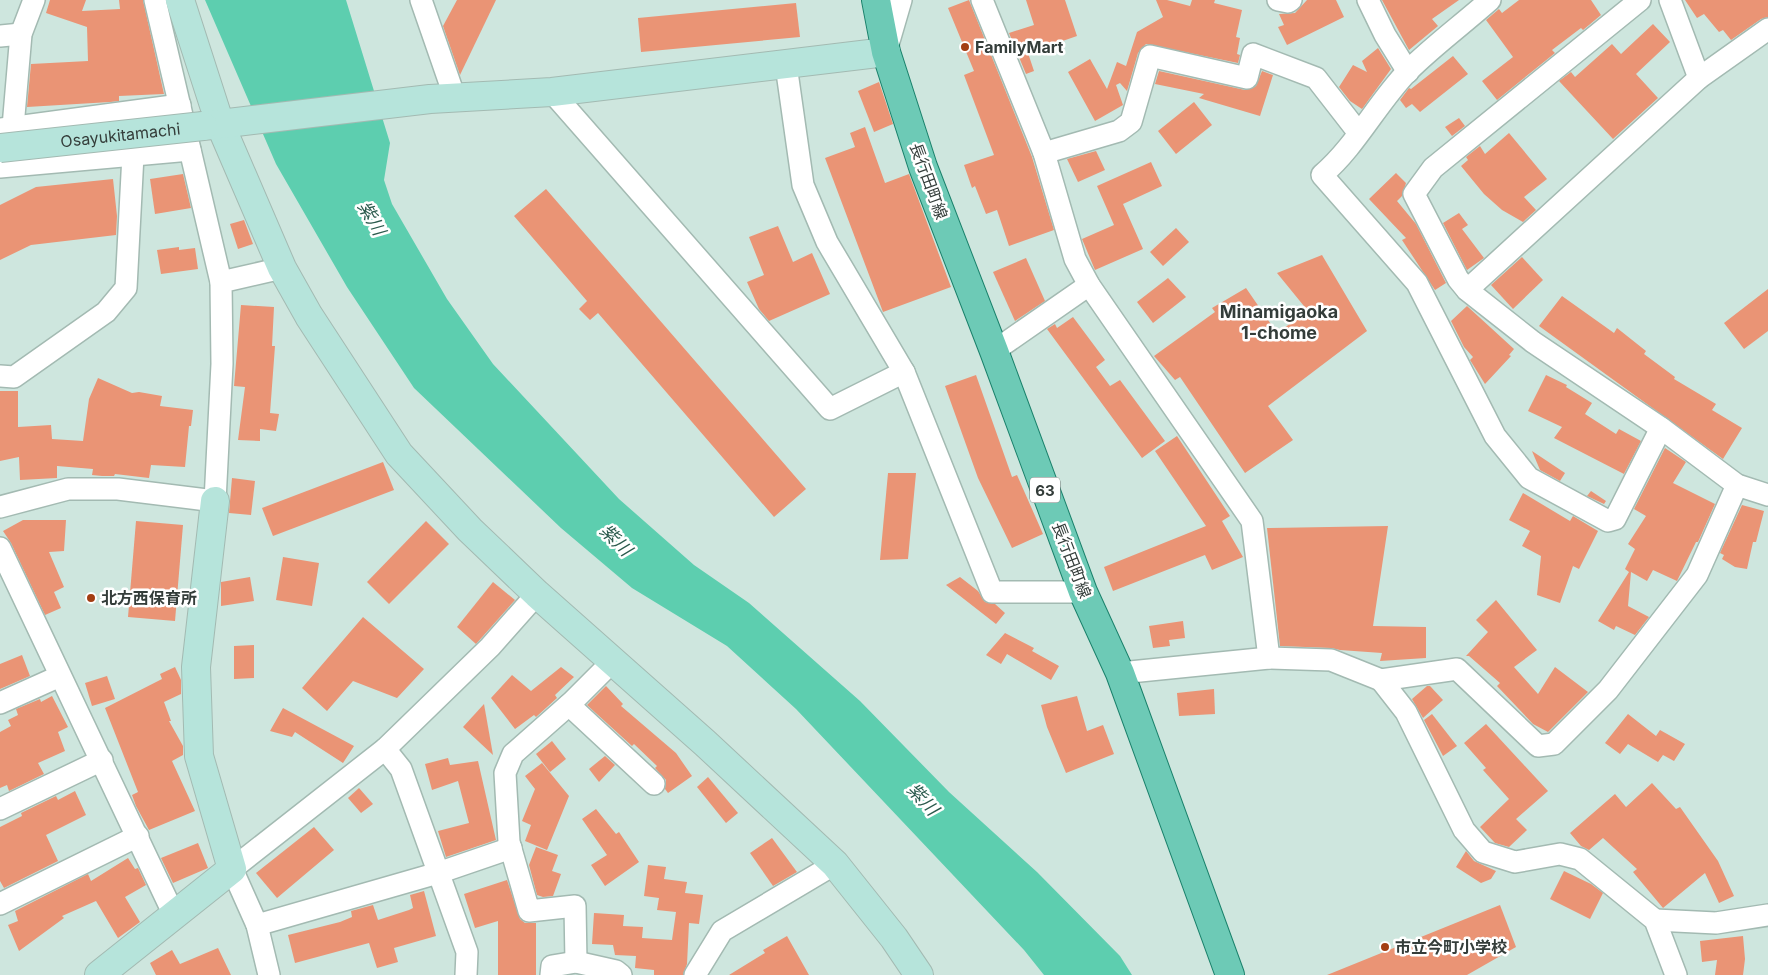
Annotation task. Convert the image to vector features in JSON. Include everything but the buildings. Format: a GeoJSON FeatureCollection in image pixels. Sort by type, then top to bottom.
{"type":"FeatureCollection","features":[{"type":"Feature","properties":{"kind":"main road","name":"長行田町線"},"geometry":{"type":"LineString","coordinates":[[876,0],[886,52],[923,167],[1083,592],[1120,673],[1230,975]]}},
{"type":"Feature","properties":{"kind":"street"},"geometry":{"type":"LineString","coordinates":[[34,0],[21,34],[4,134],[180,106]]}},
{"type":"Feature","properties":{"kind":"street"},"geometry":{"type":"LineString","coordinates":[[155,0],[221,282],[222,364],[215,501],[196,667],[199,756],[232,870],[257,925],[270,975]]}},
{"type":"Feature","properties":{"kind":"street"},"geometry":{"type":"LineString","coordinates":[[180,0],[221,124],[282,268],[309,316],[398,454],[470,530],[537,594],[705,743],[835,864],[894,938],[918,975]]}},
{"type":"Feature","properties":{"kind":"street"},"geometry":{"type":"LineString","coordinates":[[421,0],[442,98]]}},
{"type":"Feature","properties":{"kind":"street"},"geometry":{"type":"LineString","coordinates":[[886,52],[901,0]]}},
{"type":"Feature","properties":{"kind":"street"},"geometry":{"type":"LineString","coordinates":[[982,0],[1044,153],[1076,259],[1089,285],[1252,521],[1269,658]]}},
{"type":"Feature","properties":{"kind":"street"},"geometry":{"type":"LineString","coordinates":[[1278,0],[1288,2],[1291,0]]}},
{"type":"Feature","properties":{"kind":"street"},"geometry":{"type":"LineString","coordinates":[[1368,0],[1385,35],[1408,72]]}},
{"type":"Feature","properties":{"kind":"street"},"geometry":{"type":"LineString","coordinates":[[1490,0],[1408,72],[1358,132],[1336,163],[1322,175],[1417,283],[1495,436],[1528,478],[1601,518],[1608,521],[1615,519],[1661,428]]}},
{"type":"Feature","properties":{"kind":"street"},"geometry":{"type":"LineString","coordinates":[[1640,0],[1433,168],[1414,194],[1458,279],[1467,290],[1533,342],[1661,428],[1737,485],[1768,495]]}},
{"type":"Feature","properties":{"kind":"street"},"geometry":{"type":"LineString","coordinates":[[1670,0],[1699,78]]}},
{"type":"Feature","properties":{"kind":"street"},"geometry":{"type":"LineString","coordinates":[[1467,290],[1699,78],[1768,29]]}},
{"type":"Feature","properties":{"kind":"street"},"geometry":{"type":"LineString","coordinates":[[0,36],[21,34]]}},
{"type":"Feature","properties":{"kind":"street","name":"Osayukitamachi"},"geometry":{"type":"LineString","coordinates":[[4,134],[221,124],[442,98],[552,92],[652,78],[786,65],[886,52]]}},
{"type":"Feature","properties":{"kind":"street"},"geometry":{"type":"LineString","coordinates":[[1044,153],[1119,131],[1131,122],[1150,56],[1247,78],[1253,54],[1316,78],[1358,132]]}},
{"type":"Feature","properties":{"kind":"street"},"geometry":{"type":"LineString","coordinates":[[786,65],[803,185],[827,242],[904,372],[992,592],[1083,592]]}},
{"type":"Feature","properties":{"kind":"street"},"geometry":{"type":"LineString","coordinates":[[552,92],[830,409],[904,372]]}},
{"type":"Feature","properties":{"kind":"street"},"geometry":{"type":"LineString","coordinates":[[0,167],[190,150]]}},
{"type":"Feature","properties":{"kind":"street"},"geometry":{"type":"LineString","coordinates":[[0,376],[14,377],[106,312],[126,288],[133,155]]}},
{"type":"Feature","properties":{"kind":"street"},"geometry":{"type":"LineString","coordinates":[[221,282],[282,268]]}},
{"type":"Feature","properties":{"kind":"street"},"geometry":{"type":"LineString","coordinates":[[994,352],[1089,285]]}},
{"type":"Feature","properties":{"kind":"street"},"geometry":{"type":"LineString","coordinates":[[1120,673],[1269,658],[1331,660],[1381,680],[1457,669],[1538,746],[1554,744],[1608,690],[1697,575],[1737,485]]}},
{"type":"Feature","properties":{"kind":"street"},"geometry":{"type":"LineString","coordinates":[[0,507],[68,489],[118,489],[215,501]]}},
{"type":"Feature","properties":{"kind":"street"},"geometry":{"type":"LineString","coordinates":[[0,548],[6,576],[60,676],[102,760],[174,917]]}},
{"type":"Feature","properties":{"kind":"street"},"geometry":{"type":"LineString","coordinates":[[100,975],[384,749],[490,646],[537,594]]}},
{"type":"Feature","properties":{"kind":"street"},"geometry":{"type":"LineString","coordinates":[[576,962],[575,906],[530,911],[511,848],[504,774],[513,754],[569,705],[612,662]]}},
{"type":"Feature","properties":{"kind":"street"},"geometry":{"type":"LineString","coordinates":[[0,704],[60,676]]}},
{"type":"Feature","properties":{"kind":"street"},"geometry":{"type":"LineString","coordinates":[[1381,680],[1406,712],[1464,830],[1483,852],[1515,862],[1560,854],[1580,859],[1655,920],[1676,975]]}},
{"type":"Feature","properties":{"kind":"street"},"geometry":{"type":"LineString","coordinates":[[569,705],[654,784]]}},
{"type":"Feature","properties":{"kind":"street"},"geometry":{"type":"LineString","coordinates":[[384,749],[401,769],[467,952],[466,975]]}},
{"type":"Feature","properties":{"kind":"street"},"geometry":{"type":"LineString","coordinates":[[0,809],[102,760]]}},
{"type":"Feature","properties":{"kind":"street"},"geometry":{"type":"LineString","coordinates":[[0,904],[138,836]]}},
{"type":"Feature","properties":{"kind":"street"},"geometry":{"type":"LineString","coordinates":[[257,925],[438,873],[511,848]]}},
{"type":"Feature","properties":{"kind":"street"},"geometry":{"type":"LineString","coordinates":[[695,975],[722,931],[835,864]]}},
{"type":"Feature","properties":{"kind":"street"},"geometry":{"type":"LineString","coordinates":[[1655,920],[1716,923],[1768,915]]}},
{"type":"Feature","properties":{"kind":"street"},"geometry":{"type":"LineString","coordinates":[[551,975],[552,966],[576,962],[616,971],[621,975]]}},
{"type":"Feature","properties":{"kind":"water","name":"紫川"},"geometry":{"type":"Polygon","coordinates":[[[205,0],[346,0],[390,143],[384,180],[392,204],[447,299],[493,364],[619,499],[694,565],[749,603],[860,701],[949,792],[1037,872],[1120,956],[1132,975],[1044,975],[1024,950],[796,709],[727,646],[632,588],[561,528],[414,388],[347,287],[276,164],[205,0]]]}},
{"type":"Feature","properties":{"kind":"place","name":"FamilyMart"},"geometry":{"type":"Point","coordinates":[965,47]}},
{"type":"Feature","properties":{"kind":"place","name":"北方西保育所"},"geometry":{"type":"Point","coordinates":[91,598]}},
{"type":"Feature","properties":{"kind":"place","name":"市立今町小学校"},"geometry":{"type":"Point","coordinates":[1385,947]}},
{"type":"Feature","properties":{"kind":"district","name":"Minamigaoka 1-chome"},"geometry":{"type":"Point","coordinates":[1279,321]}}]}
